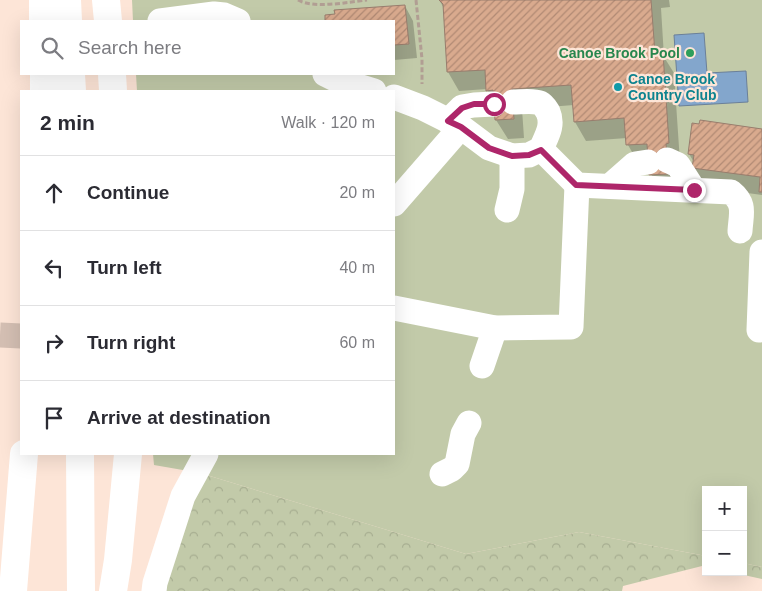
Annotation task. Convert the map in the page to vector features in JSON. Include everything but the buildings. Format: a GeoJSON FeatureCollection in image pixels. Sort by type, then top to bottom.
{"type":"FeatureCollection","features":[{"type":"Feature","properties":{"kind":"main road"},"geometry":{"type":"LineString","coordinates":[[43,0],[43,20]]}},
{"type":"Feature","properties":{"kind":"main road"},"geometry":{"type":"LineString","coordinates":[[67,0],[68,20]]}},
{"type":"Feature","properties":{"kind":"main road"},"geometry":{"type":"LineString","coordinates":[[106,0],[108,20]]}},
{"type":"Feature","properties":{"kind":"main road"},"geometry":{"type":"LineString","coordinates":[[44,75],[44,90]]}},
{"type":"Feature","properties":{"kind":"main road"},"geometry":{"type":"LineString","coordinates":[[71,75],[72,90]]}},
{"type":"Feature","properties":{"kind":"main road"},"geometry":{"type":"LineString","coordinates":[[112,75],[113,90]]}},
{"type":"Feature","properties":{"kind":"main road"},"geometry":{"type":"LineString","coordinates":[[13,591],[24,455]]}},
{"type":"Feature","properties":{"kind":"main road"},"geometry":{"type":"LineString","coordinates":[[80,455],[81,591]]}},
{"type":"Feature","properties":{"kind":"main road"},"geometry":{"type":"LineString","coordinates":[[113,591],[118,560],[128,455]]}},
{"type":"Feature","properties":{"kind":"lane"},"geometry":{"type":"LineString","coordinates":[[168,20],[214,14],[224,15],[236,20]]}},
{"type":"Feature","properties":{"kind":"lane"},"geometry":{"type":"LineString","coordinates":[[327,75],[371,90]]}},
{"type":"Feature","properties":{"kind":"lane"},"geometry":{"type":"LineString","coordinates":[[395,97],[423,108],[455,124],[489,148],[512,156],[529,155],[541,150],[551,125],[550,116],[546,108],[541,104],[533,102],[474,104],[462,108],[455,124],[395,203]]}},
{"type":"Feature","properties":{"kind":"lane"},"geometry":{"type":"LineString","coordinates":[[541,150],[576,185],[731,192],[737,197],[741,205],[740,231]]}},
{"type":"Feature","properties":{"kind":"lane"},"geometry":{"type":"LineString","coordinates":[[507,210],[512,189],[512,156]]}},
{"type":"Feature","properties":{"kind":"lane"},"geometry":{"type":"LineString","coordinates":[[610,186],[635,164],[658,161],[678,165],[694,190]]}},
{"type":"Feature","properties":{"kind":"lane"},"geometry":{"type":"LineString","coordinates":[[395,308],[494,328],[571,327],[576,185]]}},
{"type":"Feature","properties":{"kind":"lane"},"geometry":{"type":"LineString","coordinates":[[760,330],[762,252]]}},
{"type":"Feature","properties":{"kind":"lane"},"geometry":{"type":"LineString","coordinates":[[482,366],[494,328]]}},
{"type":"Feature","properties":{"kind":"lane"},"geometry":{"type":"LineString","coordinates":[[442,474],[457,464],[463,434],[469,423]]}},
{"type":"Feature","properties":{"kind":"lane"},"geometry":{"type":"LineString","coordinates":[[154,591],[183,496],[205,455]]}},
{"type":"Feature","properties":{"kind":"path"},"geometry":{"type":"LineString","coordinates":[[298,0],[303,3],[327,5],[367,0]]}},
{"type":"Feature","properties":{"kind":"path"},"geometry":{"type":"LineString","coordinates":[[416,0],[422,59],[423,108]]}},
{"type":"Feature","properties":{"kind":"green space"},"geometry":{"type":"Polygon","coordinates":[[[132,0],[762,0],[762,567],[747,564],[747,486],[702,486],[702,555],[579,532],[466,554],[200,473],[154,465],[153,455],[395,455],[395,90],[137,90],[136,75],[395,75],[395,20],[133,20],[132,0]]]}},
{"type":"Feature","properties":{"kind":"green space"},"geometry":{"type":"Polygon","coordinates":[[[200,473],[466,554],[579,532],[702,555],[702,566],[623,586],[622,591],[163,591],[200,473]]]}},
{"type":"Feature","properties":{"kind":"green space"},"geometry":{"type":"Polygon","coordinates":[[[747,564],[762,567],[762,579],[747,576],[747,564]]]}},
{"type":"Feature","properties":{"kind":"water","name":"Canoe Brook Pool"},"geometry":{"type":"Polygon","coordinates":[[[704,33],[707,73],[746,71],[748,102],[679,106],[674,35],[704,33]]]}},
{"type":"Feature","properties":{"kind":"tunnel"},"geometry":{"type":"LineString","coordinates":[[0,335],[20,336]]}},
{"type":"Feature","properties":{"kind":"place","name":"Canoe Brook Pool"},"geometry":{"type":"Point","coordinates":[690,53]}},
{"type":"Feature","properties":{"kind":"place","name":"Canoe Brook Country Club"},"geometry":{"type":"Point","coordinates":[618,87]}},
{"type":"Feature","properties":{"kind":"route"},"geometry":{"type":"LineString","coordinates":[[494,104],[474,104],[462,108],[448,121],[461,127],[489,148],[512,156],[529,155],[541,150],[576,185],[694,190]]}}]}
